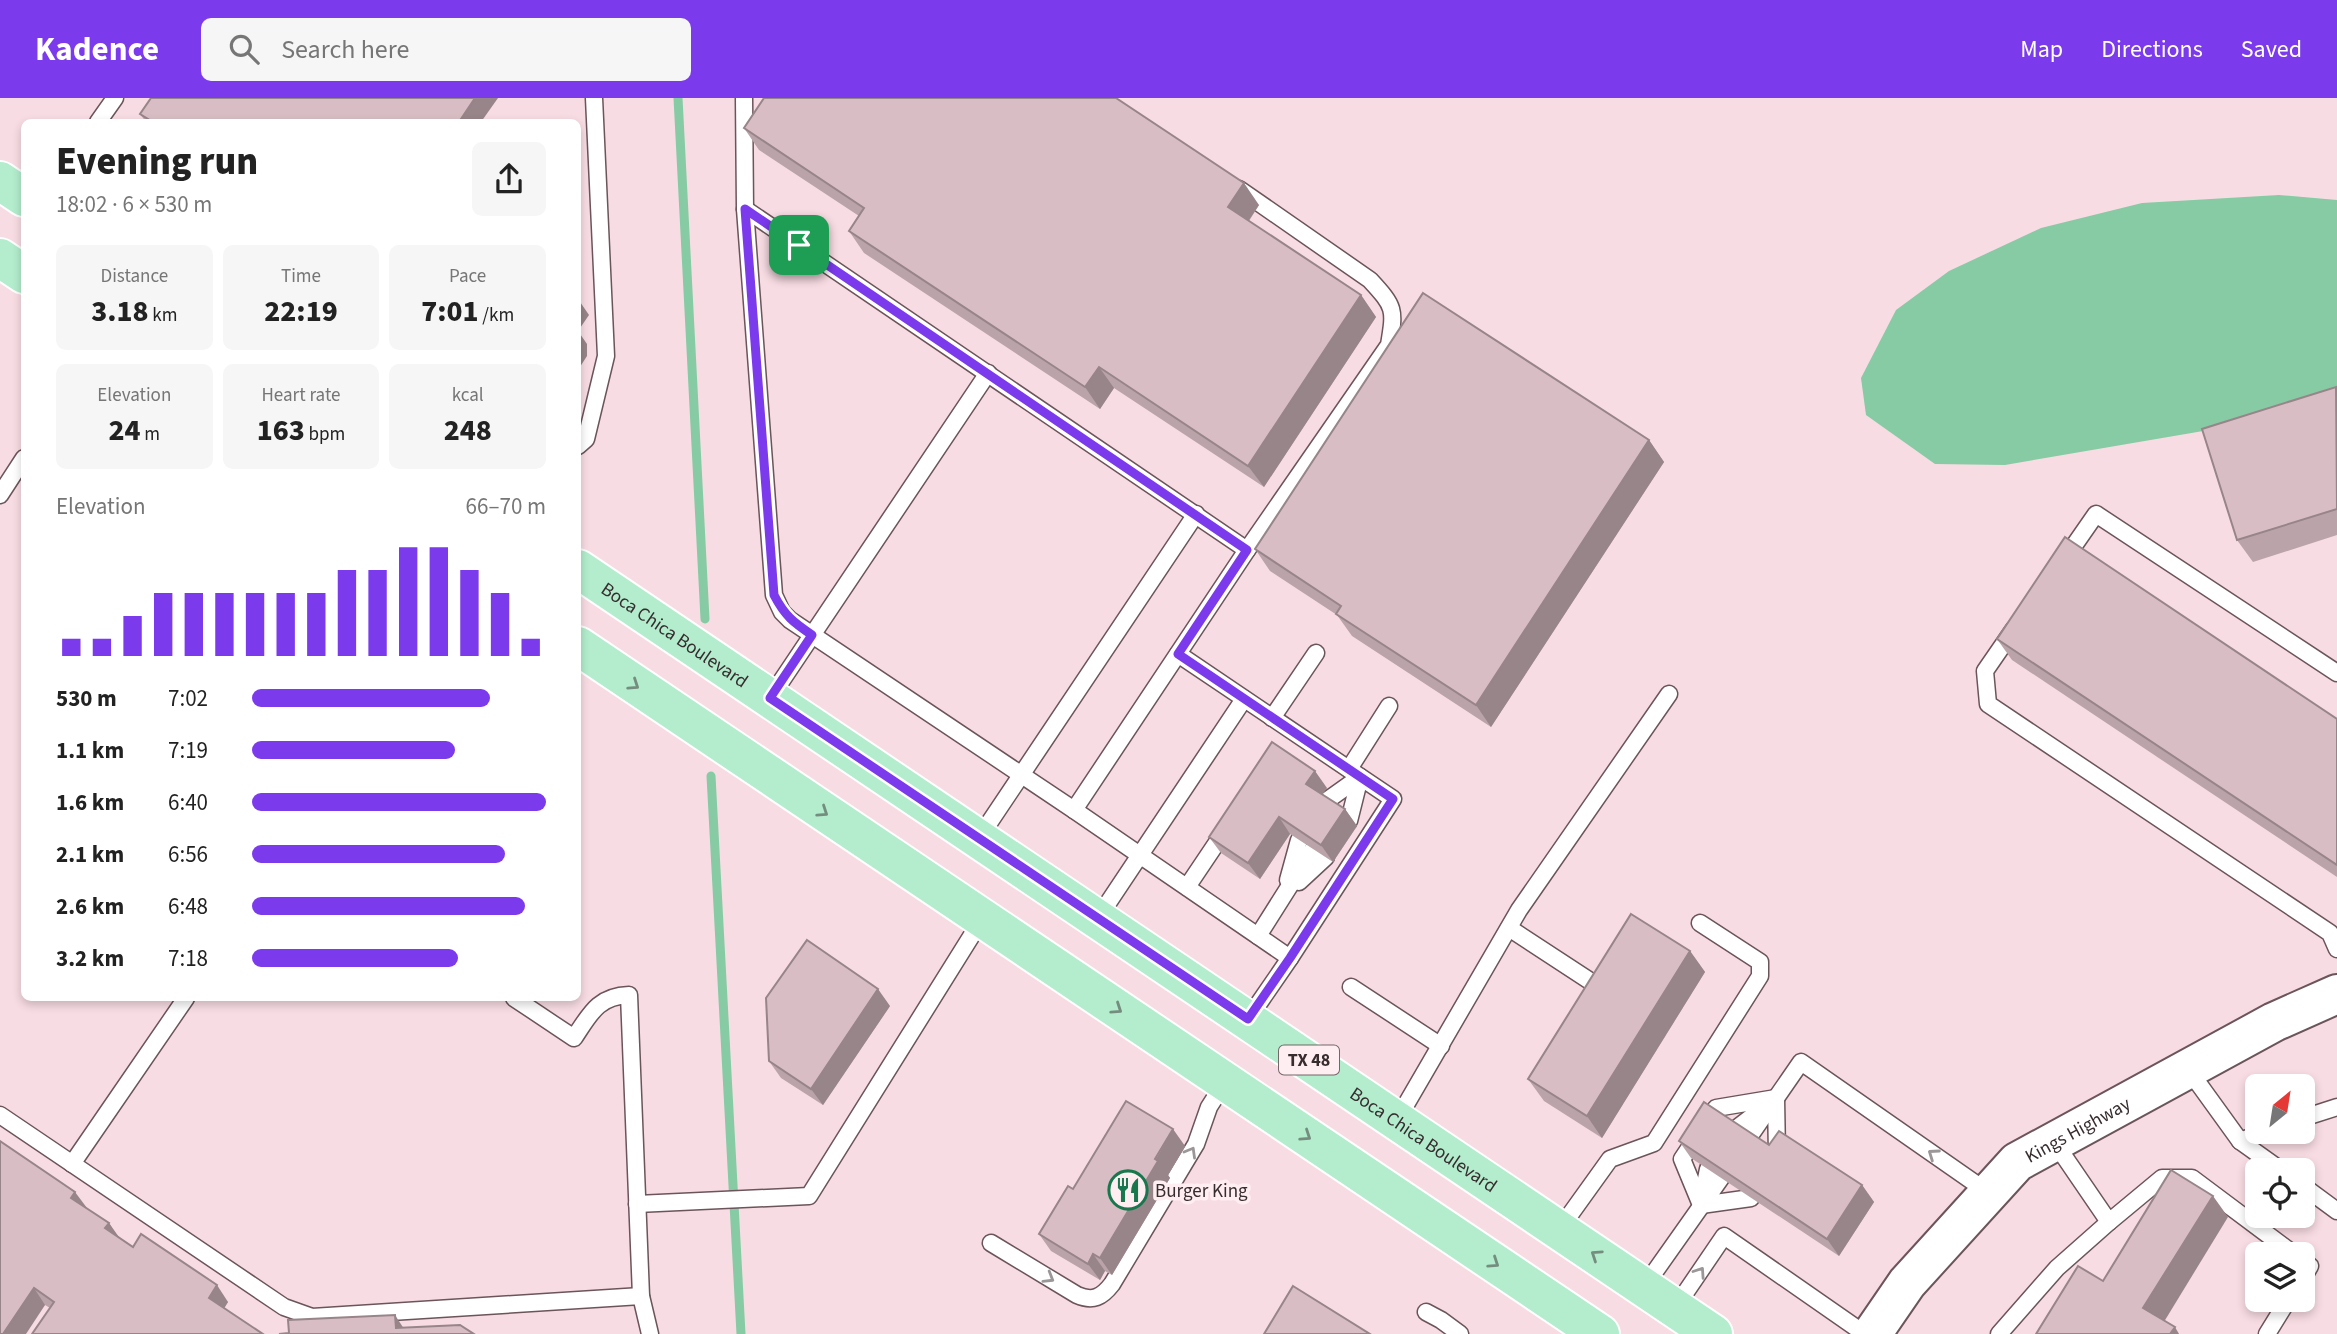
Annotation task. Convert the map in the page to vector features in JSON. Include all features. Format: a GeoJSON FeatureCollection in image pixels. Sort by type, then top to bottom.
{"type":"FeatureCollection","features":[{"type":"Feature","properties":{"kind":"main road"},"geometry":{"type":"LineString","coordinates":[[0,181],[21,195]]}},
{"type":"Feature","properties":{"kind":"main road"},"geometry":{"type":"LineString","coordinates":[[0,257],[21,272]]}},
{"type":"Feature","properties":{"kind":"main road","name":"Boca Chica Boulevard"},"geometry":{"type":"LineString","coordinates":[[581,571],[1713,1334]]}},
{"type":"Feature","properties":{"kind":"main road"},"geometry":{"type":"LineString","coordinates":[[581,648],[1600,1334]]}},
{"type":"Feature","properties":{"kind":"street","name":"Kings Highway"},"geometry":{"type":"LineString","coordinates":[[1872,1334],[1907,1283],[2017,1162],[2274,1022],[2337,994]]}},
{"type":"Feature","properties":{"kind":"lane"},"geometry":{"type":"LineString","coordinates":[[100,119],[115,98]]}},
{"type":"Feature","properties":{"kind":"lane"},"geometry":{"type":"LineString","coordinates":[[581,443],[586,439],[606,356],[594,98]]}},
{"type":"Feature","properties":{"kind":"lane"},"geometry":{"type":"LineString","coordinates":[[754,98],[744,106],[745,209],[774,595],[782,612],[812,635],[1290,958]]}},
{"type":"Feature","properties":{"kind":"lane"},"geometry":{"type":"LineString","coordinates":[[1074,810],[1247,550],[1389,345],[1394,314],[1387,299],[1370,280],[1222,177]]}},
{"type":"Feature","properties":{"kind":"lane"},"geometry":{"type":"LineString","coordinates":[[745,209],[1247,550]]}},
{"type":"Feature","properties":{"kind":"lane"},"geometry":{"type":"LineString","coordinates":[[770,698],[988,373]]}},
{"type":"Feature","properties":{"kind":"lane"},"geometry":{"type":"LineString","coordinates":[[0,495],[21,463]]}},
{"type":"Feature","properties":{"kind":"lane"},"geometry":{"type":"LineString","coordinates":[[979,838],[1196,514]]}},
{"type":"Feature","properties":{"kind":"lane"},"geometry":{"type":"LineString","coordinates":[[2056,570],[2096,514],[2337,673]]}},
{"type":"Feature","properties":{"kind":"lane"},"geometry":{"type":"LineString","coordinates":[[2024,615],[1985,671],[1988,705],[2330,933],[2337,949]]}},
{"type":"Feature","properties":{"kind":"lane"},"geometry":{"type":"LineString","coordinates":[[1272,718],[1316,653]]}},
{"type":"Feature","properties":{"kind":"lane"},"geometry":{"type":"LineString","coordinates":[[1178,654],[1272,718],[1287,736],[1354,773],[1393,799],[1248,1019]]}},
{"type":"Feature","properties":{"kind":"lane"},"geometry":{"type":"LineString","coordinates":[[1398,1120],[1509,928],[1669,694]]}},
{"type":"Feature","properties":{"kind":"lane"},"geometry":{"type":"LineString","coordinates":[[1098,918],[1244,699]]}},
{"type":"Feature","properties":{"kind":"lane"},"geometry":{"type":"LineString","coordinates":[[1354,773],[1336,813],[1389,706]]}},
{"type":"Feature","properties":{"kind":"lane"},"geometry":{"type":"LineString","coordinates":[[1187,887],[1231,820]]}},
{"type":"Feature","properties":{"kind":"lane"},"geometry":{"type":"LineString","coordinates":[[1284,895],[1299,839]]}},
{"type":"Feature","properties":{"kind":"lane"},"geometry":{"type":"LineString","coordinates":[[1258,936],[1284,895],[1319,853]]}},
{"type":"Feature","properties":{"kind":"lane"},"geometry":{"type":"LineString","coordinates":[[637,1204],[809,1196],[982,919]]}},
{"type":"Feature","properties":{"kind":"lane"},"geometry":{"type":"LineString","coordinates":[[1559,1230],[1610,1159],[1654,1143],[1760,976],[1760,962],[1700,923]]}},
{"type":"Feature","properties":{"kind":"lane"},"geometry":{"type":"LineString","coordinates":[[1509,928],[1593,982]]}},
{"type":"Feature","properties":{"kind":"lane"},"geometry":{"type":"LineString","coordinates":[[1351,987],[1441,1046]]}},
{"type":"Feature","properties":{"kind":"lane"},"geometry":{"type":"LineString","coordinates":[[518,1001],[574,1038],[597,1006],[617,996],[629,995],[640,1296],[650,1334]]}},
{"type":"Feature","properties":{"kind":"lane"},"geometry":{"type":"LineString","coordinates":[[72,1164],[184,1001]]}},
{"type":"Feature","properties":{"kind":"lane"},"geometry":{"type":"LineString","coordinates":[[1740,1135],[1776,1098],[1801,1062],[1989,1193]]}},
{"type":"Feature","properties":{"kind":"lane"},"geometry":{"type":"LineString","coordinates":[[2188,1069],[2240,1141],[2264,1158]]}},
{"type":"Feature","properties":{"kind":"lane"},"geometry":{"type":"LineString","coordinates":[[991,1243],[1077,1295],[1087,1299],[1097,1298],[1112,1284],[1196,1144],[1209,1107],[1225,1082]]}},
{"type":"Feature","properties":{"kind":"lane"},"geometry":{"type":"LineString","coordinates":[[1770,1155],[1776,1098]]}},
{"type":"Feature","properties":{"kind":"lane"},"geometry":{"type":"LineString","coordinates":[[1701,1205],[1682,1159],[1716,1108],[1776,1098]]}},
{"type":"Feature","properties":{"kind":"lane"},"geometry":{"type":"LineString","coordinates":[[2315,1114],[2337,1107]]}},
{"type":"Feature","properties":{"kind":"lane"},"geometry":{"type":"LineString","coordinates":[[0,1115],[284,1307],[312,1317],[640,1296]]}},
{"type":"Feature","properties":{"kind":"lane"},"geometry":{"type":"LineString","coordinates":[[2240,1141],[2245,1139]]}},
{"type":"Feature","properties":{"kind":"lane"},"geometry":{"type":"LineString","coordinates":[[2055,1143],[2109,1222]]}},
{"type":"Feature","properties":{"kind":"lane"},"geometry":{"type":"LineString","coordinates":[[1644,1287],[1701,1205],[1714,1173]]}},
{"type":"Feature","properties":{"kind":"lane"},"geometry":{"type":"LineString","coordinates":[[1999,1334],[2057,1268],[2162,1178],[2192,1178],[2278,1242]]}},
{"type":"Feature","properties":{"kind":"lane"},"geometry":{"type":"LineString","coordinates":[[1701,1205],[1745,1193]]}},
{"type":"Feature","properties":{"kind":"lane"},"geometry":{"type":"LineString","coordinates":[[2315,1195],[2337,1211]]}},
{"type":"Feature","properties":{"kind":"lane"},"geometry":{"type":"LineString","coordinates":[[1675,1308],[1724,1236],[1865,1334]]}},
{"type":"Feature","properties":{"kind":"lane"},"geometry":{"type":"LineString","coordinates":[[1426,1312],[1438,1327],[1460,1334]]}},
{"type":"Feature","properties":{"kind":"lane"},"geometry":{"type":"LineString","coordinates":[[2267,1334],[2281,1312]]}},
{"type":"Feature","properties":{"kind":"shaded area"},"geometry":{"type":"Polygon","coordinates":[[[2279,195],[2337,200],[2337,398],[2302,414],[2005,465],[1935,464],[1866,415],[1861,378],[1896,310],[1949,271],[2041,228],[2142,203],[2279,195]]]}},
{"type":"Feature","properties":{"kind":"building"},"geometry":{"type":"Polygon","coordinates":[[[151,98],[475,98],[461,119],[148,119],[140,114],[151,98]]]}},
{"type":"Feature","properties":{"kind":"building"},"geometry":{"type":"Polygon","coordinates":[[[764,98],[1116,98],[1244,183],[1228,207],[1361,295],[1248,466],[1099,367],[1085,387],[849,231],[864,208],[744,128],[764,98]]]}},
{"type":"Feature","properties":{"kind":"building"},"geometry":{"type":"Polygon","coordinates":[[[1423,293],[1649,440],[1476,705],[1336,614],[1341,606],[1255,549],[1423,293]]]}},
{"type":"Feature","properties":{"kind":"building"},"geometry":{"type":"Polygon","coordinates":[[[2336,387],[2337,509],[2237,540],[2202,429],[2336,387]]]}},
{"type":"Feature","properties":{"kind":"building"},"geometry":{"type":"Polygon","coordinates":[[[2065,537],[2337,719],[2337,865],[1997,639],[2065,537]]]}},
{"type":"Feature","properties":{"kind":"building"},"geometry":{"type":"Polygon","coordinates":[[[1272,742],[1315,771],[1306,784],[1345,809],[1321,845],[1279,817],[1248,863],[1209,837],[1272,742]]]}},
{"type":"Feature","properties":{"kind":"building"},"geometry":{"type":"Polygon","coordinates":[[[1631,914],[1690,951],[1587,1116],[1528,1079],[1631,914]]]}},
{"type":"Feature","properties":{"kind":"building"},"geometry":{"type":"Polygon","coordinates":[[[807,940],[878,989],[811,1089],[769,1061],[766,998],[807,940]]]}},
{"type":"Feature","properties":{"kind":"building","name":"Burger King"},"geometry":{"type":"Polygon","coordinates":[[[1126,1101],[1173,1129],[1155,1159],[1158,1161],[1100,1258],[1093,1254],[1088,1264],[1039,1234],[1068,1186],[1073,1189],[1126,1101]]]}},
{"type":"Feature","properties":{"kind":"building"},"geometry":{"type":"Polygon","coordinates":[[[1704,1102],[1769,1145],[1779,1131],[1862,1185],[1827,1239],[1679,1141],[1704,1102]]]}},
{"type":"Feature","properties":{"kind":"building"},"geometry":{"type":"Polygon","coordinates":[[[0,1141],[75,1192],[71,1198],[109,1223],[105,1228],[133,1247],[141,1234],[217,1285],[209,1298],[263,1334],[32,1334],[54,1302],[34,1288],[3,1334],[0,1334],[0,1141]]]}},
{"type":"Feature","properties":{"kind":"building"},"geometry":{"type":"Polygon","coordinates":[[[2171,1170],[2213,1196],[2143,1308],[2175,1327],[2170,1334],[2036,1334],[2078,1266],[2103,1281],[2171,1170]]]}},
{"type":"Feature","properties":{"kind":"building"},"geometry":{"type":"Polygon","coordinates":[[[1293,1286],[1370,1334],[1264,1334],[1293,1286]]]}},
{"type":"Feature","properties":{"kind":"building"},"geometry":{"type":"Polygon","coordinates":[[[395,1315],[396,1328],[460,1325],[474,1334],[279,1334],[289,1333],[288,1320],[395,1315]]]}},
{"type":"Feature","properties":{"kind":"waterway"},"geometry":{"type":"LineString","coordinates":[[678,98],[705,619]]}},
{"type":"Feature","properties":{"kind":"waterway"},"geometry":{"type":"LineString","coordinates":[[711,776],[741,1334]]}},
{"type":"Feature","properties":{"kind":"place","name":"Burger King"},"geometry":{"type":"Point","coordinates":[1128,1190]}},
{"type":"Feature","properties":{"kind":"route"},"geometry":{"type":"LineString","coordinates":[[745,209],[799,245],[1247,550],[1178,654],[1393,799],[1248,1019],[770,698],[812,635],[782,612],[774,595],[745,209]]}}]}
